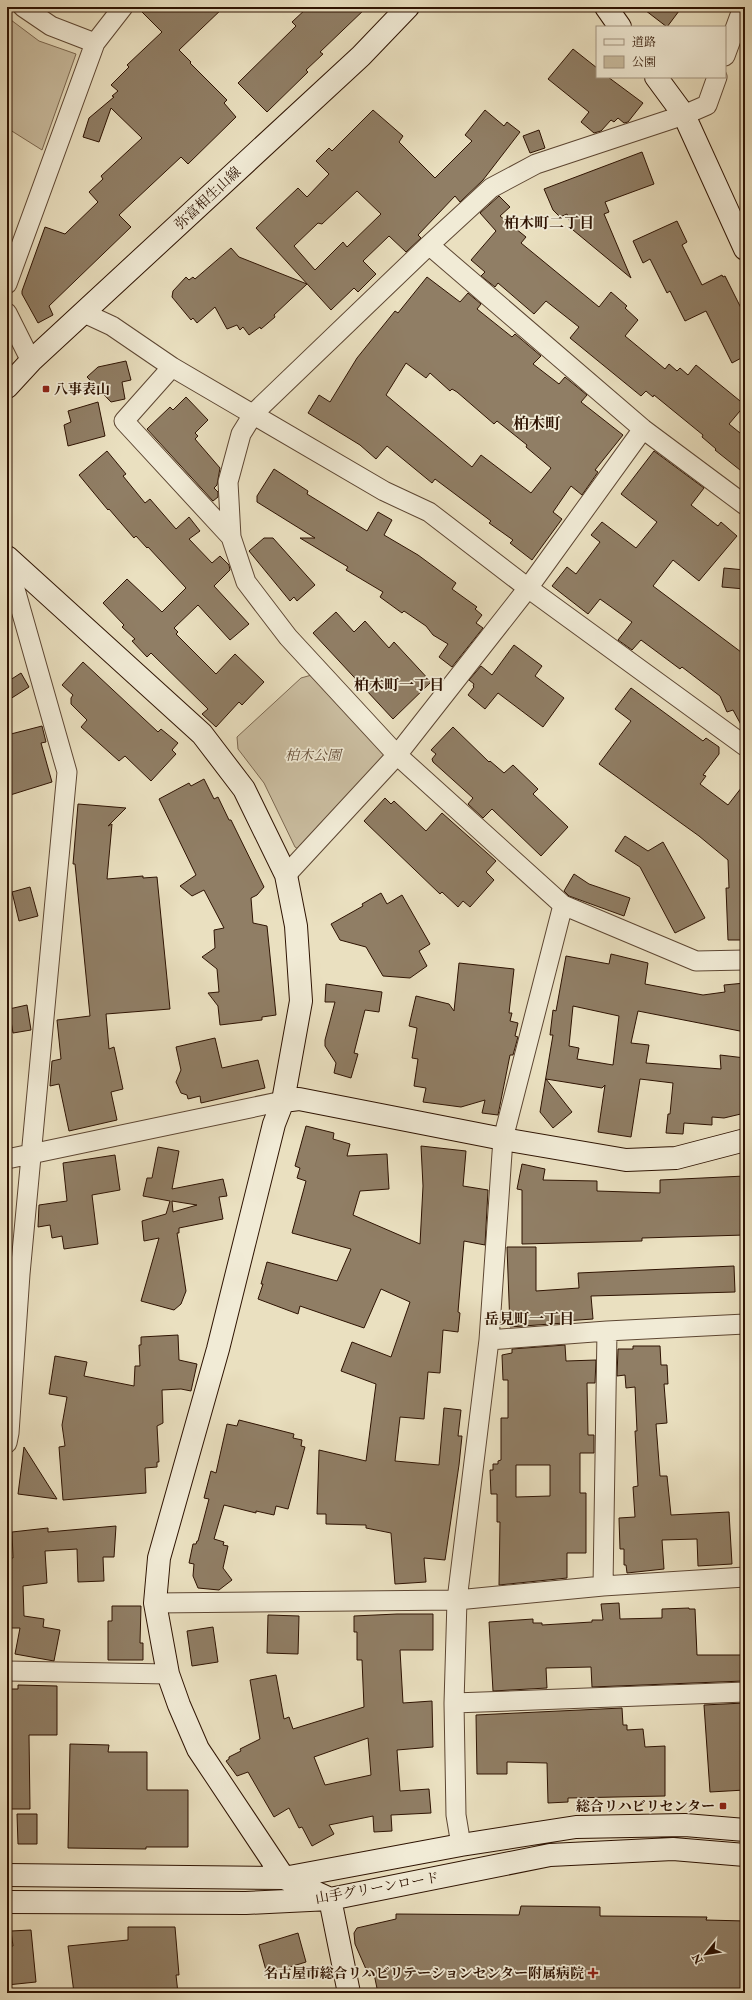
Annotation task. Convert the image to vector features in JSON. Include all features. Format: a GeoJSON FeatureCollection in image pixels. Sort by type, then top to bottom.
{"type":"FeatureCollection","features":[{"type":"Feature","properties":{"kind":"street"},"geometry":{"type":"LineString","coordinates":[[23,7],[51,26],[95,44]]}},
{"type":"Feature","properties":{"kind":"street"},"geometry":{"type":"LineString","coordinates":[[7,284],[95,44],[123,7]]}},
{"type":"Feature","properties":{"kind":"street","name":"弥富相生山線"},"geometry":{"type":"LineString","coordinates":[[7,387],[32,360],[361,56],[408,7]]}},
{"type":"Feature","properties":{"kind":"street"},"geometry":{"type":"LineString","coordinates":[[606,7],[619,26]]}},
{"type":"Feature","properties":{"kind":"street"},"geometry":{"type":"LineString","coordinates":[[726,53],[743,10]]}},
{"type":"Feature","properties":{"kind":"street"},"geometry":{"type":"LineString","coordinates":[[657,78],[684,115],[745,249]]}},
{"type":"Feature","properties":{"kind":"street"},"geometry":{"type":"LineString","coordinates":[[717,78],[707,105],[684,115],[536,164],[492,188],[429,245],[254,413],[241,434],[228,482],[231,537],[246,582],[288,637],[397,755],[563,905],[696,961],[745,960]]}},
{"type":"Feature","properties":{"kind":"street"},"geometry":{"type":"LineString","coordinates":[[429,245],[643,429],[745,505]]}},
{"type":"Feature","properties":{"kind":"street"},"geometry":{"type":"LineString","coordinates":[[7,313],[32,360]]}},
{"type":"Feature","properties":{"kind":"street"},"geometry":{"type":"LineString","coordinates":[[84,313],[112,326],[172,367],[254,413],[384,490],[428,512],[528,588],[745,746]]}},
{"type":"Feature","properties":{"kind":"street"},"geometry":{"type":"LineString","coordinates":[[172,367],[124,421],[231,537]]}},
{"type":"Feature","properties":{"kind":"street"},"geometry":{"type":"LineString","coordinates":[[286,874],[397,755],[528,588],[643,429]]}},
{"type":"Feature","properties":{"kind":"street"},"geometry":{"type":"LineString","coordinates":[[8,558],[202,734],[244,789],[286,874],[296,926],[301,1001],[283,1101],[274,1124],[218,1349],[159,1558],[155,1602],[168,1674],[179,1705],[198,1749],[284,1878],[330,1899],[349,1993]]}},
{"type":"Feature","properties":{"kind":"street"},"geometry":{"type":"LineString","coordinates":[[7,1443],[67,772],[15,589],[8,558]]}},
{"type":"Feature","properties":{"kind":"street"},"geometry":{"type":"LineString","coordinates":[[461,1845],[456,1815],[454,1703],[458,1600],[489,1340],[503,1139],[563,905]]}},
{"type":"Feature","properties":{"kind":"street"},"geometry":{"type":"LineString","coordinates":[[7,1158],[283,1101],[299,1099],[503,1139],[626,1160],[676,1158],[745,1140]]}},
{"type":"Feature","properties":{"kind":"street"},"geometry":{"type":"LineString","coordinates":[[489,1340],[607,1330],[745,1324]]}},
{"type":"Feature","properties":{"kind":"street"},"geometry":{"type":"LineString","coordinates":[[603,1586],[607,1330]]}},
{"type":"Feature","properties":{"kind":"street"},"geometry":{"type":"LineString","coordinates":[[155,1602],[458,1600],[603,1586],[745,1578]]}},
{"type":"Feature","properties":{"kind":"street"},"geometry":{"type":"LineString","coordinates":[[7,1671],[168,1674]]}},
{"type":"Feature","properties":{"kind":"street"},"geometry":{"type":"LineString","coordinates":[[454,1703],[745,1692]]}},
{"type":"Feature","properties":{"kind":"street","name":"山手グリーンロード"},"geometry":{"type":"LineString","coordinates":[[7,1876],[284,1878],[461,1845],[576,1827],[685,1825],[745,1830]]}},
{"type":"Feature","properties":{"kind":"street","name":"山手グリーンロード"},"geometry":{"type":"LineString","coordinates":[[7,1902],[246,1903],[330,1899],[550,1855],[673,1849],[745,1855]]}},
{"type":"Feature","properties":{"kind":"green space"},"geometry":{"type":"Polygon","coordinates":[[[7,17],[39,41],[76,54],[42,150],[7,128],[7,17]]]}},
{"type":"Feature","properties":{"kind":"green space","name":"柏木公園"},"geometry":{"type":"Polygon","coordinates":[[[315,674],[384,749],[383,763],[303,852],[295,847],[264,783],[238,749],[237,737],[301,678],[315,674]]]}},
{"type":"Feature","properties":{"kind":"building"},"geometry":{"type":"Polygon","coordinates":[[[137,7],[224,7],[179,50],[227,100],[224,103],[236,117],[188,164],[181,157],[119,215],[131,227],[49,306],[53,315],[38,323],[22,294],[22,291],[45,227],[65,234],[98,202],[89,192],[103,179],[101,176],[142,138],[111,108],[99,142],[83,137],[89,118],[114,97],[112,96],[118,91],[111,85],[129,67],[127,65],[162,32],[137,7]]]}},
{"type":"Feature","properties":{"kind":"building"},"geometry":{"type":"Polygon","coordinates":[[[308,7],[367,7],[320,52],[323,54],[306,70],[308,72],[267,112],[238,83],[296,26],[292,22],[308,7]]]}},
{"type":"Feature","properties":{"kind":"building"},"geometry":{"type":"Polygon","coordinates":[[[641,7],[682,7],[668,26],[641,7]]]}},
{"type":"Feature","properties":{"kind":"building"},"geometry":{"type":"Polygon","coordinates":[[[573,49],[596,67],[596,78],[609,78],[643,103],[628,122],[624,123],[618,118],[614,122],[611,120],[601,131],[594,133],[581,122],[589,112],[548,79],[573,49]]]}},
{"type":"Feature","properties":{"kind":"building"},"geometry":{"type":"Polygon","coordinates":[[[373,110],[403,136],[399,142],[435,178],[472,141],[465,135],[485,110],[504,126],[507,122],[520,132],[483,180],[460,202],[455,196],[418,235],[421,238],[406,252],[389,236],[363,261],[376,274],[358,292],[354,288],[331,310],[256,228],[298,188],[307,197],[329,174],[316,161],[329,148],[332,151],[373,110]],[[357,191],[322,224],[318,223],[294,246],[315,270],[343,242],[347,247],[381,214],[357,191]]]}},
{"type":"Feature","properties":{"kind":"building"},"geometry":{"type":"Polygon","coordinates":[[[539,130],[545,148],[530,153],[523,136],[539,130]]]}},
{"type":"Feature","properties":{"kind":"building"},"geometry":{"type":"Polygon","coordinates":[[[642,152],[654,184],[605,202],[609,212],[604,214],[631,278],[573,230],[567,214],[560,217],[553,210],[544,189],[642,152]]]}},
{"type":"Feature","properties":{"kind":"building"},"geometry":{"type":"Polygon","coordinates":[[[499,196],[510,207],[500,216],[526,237],[521,243],[599,307],[611,292],[627,306],[625,308],[638,320],[625,336],[665,369],[669,364],[677,371],[680,368],[688,375],[696,365],[745,405],[729,424],[745,437],[745,474],[715,450],[716,449],[702,437],[703,435],[654,395],[653,397],[646,391],[641,396],[570,338],[579,327],[546,301],[534,314],[498,283],[495,287],[481,276],[485,272],[471,260],[496,231],[480,213],[499,196]]]}},
{"type":"Feature","properties":{"kind":"building"},"geometry":{"type":"Polygon","coordinates":[[[677,221],[687,242],[682,245],[702,285],[722,275],[723,277],[725,276],[745,316],[745,356],[732,363],[706,311],[685,321],[670,291],[667,293],[650,259],[643,263],[633,241],[677,221]]]}},
{"type":"Feature","properties":{"kind":"building"},"geometry":{"type":"Polygon","coordinates":[[[231,248],[239,257],[307,284],[274,315],[275,317],[261,329],[260,327],[249,335],[243,327],[240,330],[237,325],[227,329],[215,307],[197,323],[193,318],[191,320],[172,297],[173,291],[186,277],[189,280],[193,277],[195,279],[231,248]]]}},
{"type":"Feature","properties":{"kind":"building"},"geometry":{"type":"Polygon","coordinates":[[[427,277],[460,302],[468,293],[481,304],[477,309],[512,337],[515,334],[541,356],[533,364],[559,384],[565,377],[587,395],[581,402],[623,435],[595,470],[598,472],[582,495],[571,486],[553,512],[562,519],[532,560],[510,543],[513,540],[489,523],[491,521],[435,479],[432,483],[387,446],[376,459],[360,445],[308,413],[319,395],[330,402],[357,358],[395,311],[398,313],[427,277]],[[406,363],[386,395],[472,467],[481,455],[531,493],[551,468],[526,447],[527,445],[497,421],[494,424],[457,392],[452,389],[450,391],[430,373],[426,378],[406,363]]]}},
{"type":"Feature","properties":{"kind":"building"},"geometry":{"type":"Polygon","coordinates":[[[126,361],[131,380],[122,382],[125,399],[111,402],[87,377],[98,367],[126,361]]]}},
{"type":"Feature","properties":{"kind":"building"},"geometry":{"type":"Polygon","coordinates":[[[186,397],[208,420],[195,433],[198,436],[195,439],[220,468],[217,485],[214,488],[218,492],[218,497],[213,501],[147,429],[170,407],[173,410],[186,397]]]}},
{"type":"Feature","properties":{"kind":"building"},"geometry":{"type":"Polygon","coordinates":[[[98,402],[105,436],[68,446],[64,425],[71,422],[68,411],[98,402]]]}},
{"type":"Feature","properties":{"kind":"building"},"geometry":{"type":"Polygon","coordinates":[[[107,451],[126,474],[123,476],[145,503],[150,499],[176,529],[189,517],[200,531],[189,539],[212,563],[220,556],[229,565],[230,570],[214,586],[249,624],[230,640],[198,605],[174,628],[178,632],[176,634],[216,674],[235,654],[264,682],[242,705],[239,702],[216,727],[202,714],[208,709],[151,653],[147,657],[132,641],[135,639],[122,627],[124,625],[103,603],[127,579],[162,612],[186,588],[148,547],[147,548],[136,536],[134,538],[79,475],[107,451]]]}},
{"type":"Feature","properties":{"kind":"building"},"geometry":{"type":"Polygon","coordinates":[[[654,451],[704,488],[691,505],[718,526],[721,522],[737,536],[699,581],[673,560],[653,586],[745,655],[745,732],[733,710],[727,712],[720,696],[682,667],[680,669],[641,640],[632,650],[618,640],[632,622],[600,599],[588,614],[552,586],[567,567],[576,574],[600,542],[591,535],[602,522],[636,548],[657,522],[621,494],[654,451]]]}},
{"type":"Feature","properties":{"kind":"building"},"geometry":{"type":"Polygon","coordinates":[[[274,469],[308,491],[307,494],[367,531],[378,512],[392,520],[384,535],[418,555],[456,583],[452,589],[477,607],[475,609],[482,615],[476,623],[483,628],[452,667],[439,657],[448,644],[433,635],[426,626],[404,611],[402,613],[380,597],[383,592],[346,570],[348,567],[300,538],[315,538],[257,502],[257,496],[274,469]]]}},
{"type":"Feature","properties":{"kind":"building"},"geometry":{"type":"Polygon","coordinates":[[[264,538],[273,538],[315,585],[297,601],[294,597],[290,601],[249,551],[264,538]]]}},
{"type":"Feature","properties":{"kind":"building"},"geometry":{"type":"Polygon","coordinates":[[[724,568],[745,570],[745,589],[722,587],[724,568]]]}},
{"type":"Feature","properties":{"kind":"building"},"geometry":{"type":"Polygon","coordinates":[[[336,612],[354,632],[365,621],[389,648],[394,642],[431,682],[393,719],[313,633],[336,612]]]}},
{"type":"Feature","properties":{"kind":"building"},"geometry":{"type":"Polygon","coordinates":[[[514,645],[542,666],[535,676],[564,698],[543,727],[498,693],[485,709],[468,695],[474,687],[474,684],[469,680],[481,666],[492,675],[514,645]]]}},
{"type":"Feature","properties":{"kind":"building"},"geometry":{"type":"Polygon","coordinates":[[[83,662],[158,732],[161,729],[178,743],[172,750],[176,754],[151,781],[125,756],[119,761],[81,727],[87,720],[71,704],[71,698],[73,695],[62,685],[83,662]]]}},
{"type":"Feature","properties":{"kind":"building"},"geometry":{"type":"Polygon","coordinates":[[[21,673],[29,687],[7,701],[7,682],[21,673]]]}},
{"type":"Feature","properties":{"kind":"building"},"geometry":{"type":"Polygon","coordinates":[[[631,688],[703,741],[706,738],[719,747],[719,754],[703,775],[706,776],[700,784],[728,805],[745,783],[745,940],[728,940],[726,888],[729,888],[728,860],[699,836],[599,764],[631,721],[615,709],[631,688]]]}},
{"type":"Feature","properties":{"kind":"building"},"geometry":{"type":"Polygon","coordinates":[[[42,726],[46,742],[41,743],[52,782],[7,796],[7,735],[42,726]]]}},
{"type":"Feature","properties":{"kind":"building"},"geometry":{"type":"Polygon","coordinates":[[[453,727],[489,762],[490,761],[504,773],[513,765],[538,789],[533,794],[568,827],[541,856],[492,809],[483,818],[468,804],[473,798],[433,762],[432,759],[436,754],[431,750],[453,727]]]}},
{"type":"Feature","properties":{"kind":"building"},"geometry":{"type":"Polygon","coordinates":[[[204,779],[214,799],[218,797],[229,820],[231,820],[264,887],[257,895],[251,898],[253,923],[267,926],[276,1015],[262,1017],[262,1020],[220,1025],[218,1006],[208,993],[219,992],[217,969],[202,957],[215,948],[214,930],[224,928],[204,890],[192,896],[180,886],[196,875],[159,799],[189,783],[191,786],[204,779]]]}},
{"type":"Feature","properties":{"kind":"building"},"geometry":{"type":"Polygon","coordinates":[[[385,798],[391,804],[394,801],[426,831],[442,813],[496,861],[486,872],[494,880],[470,907],[463,901],[458,907],[442,892],[440,894],[364,821],[385,798]]]}},
{"type":"Feature","properties":{"kind":"building"},"geometry":{"type":"Polygon","coordinates":[[[78,804],[126,808],[108,826],[112,824],[107,879],[143,876],[143,878],[157,877],[170,1009],[106,1014],[109,1049],[114,1047],[123,1089],[111,1092],[117,1120],[69,1131],[59,1084],[50,1086],[52,1061],[61,1059],[57,1020],[90,1016],[75,864],[73,864],[78,804]]]}},
{"type":"Feature","properties":{"kind":"building"},"geometry":{"type":"Polygon","coordinates":[[[625,836],[648,851],[663,842],[705,918],[675,933],[640,867],[615,851],[625,836]]]}},
{"type":"Feature","properties":{"kind":"building"},"geometry":{"type":"Polygon","coordinates":[[[574,874],[589,884],[630,898],[624,916],[569,896],[564,891],[574,874]]]}},
{"type":"Feature","properties":{"kind":"building"},"geometry":{"type":"Polygon","coordinates":[[[30,887],[38,916],[19,921],[12,892],[30,887]]]}},
{"type":"Feature","properties":{"kind":"building"},"geometry":{"type":"Polygon","coordinates":[[[381,893],[387,904],[402,895],[430,944],[419,951],[427,966],[410,978],[383,976],[366,947],[340,940],[331,924],[363,906],[362,904],[381,893]]]}},
{"type":"Feature","properties":{"kind":"building"},"geometry":{"type":"Polygon","coordinates":[[[611,954],[648,963],[645,984],[703,995],[725,992],[724,985],[745,983],[745,1032],[638,1011],[631,1043],[649,1045],[646,1063],[721,1069],[720,1055],[745,1058],[745,1113],[724,1118],[712,1117],[712,1125],[684,1123],[683,1134],[666,1133],[668,1114],[670,1114],[673,1083],[640,1079],[631,1137],[598,1132],[605,1085],[602,1088],[546,1079],[572,1112],[553,1128],[540,1112],[553,1035],[550,1035],[553,1010],[556,1011],[566,956],[609,964],[611,954]],[[573,1006],[569,1046],[579,1048],[577,1059],[613,1065],[619,1016],[573,1006]]]}},
{"type":"Feature","properties":{"kind":"building"},"geometry":{"type":"Polygon","coordinates":[[[459,963],[514,969],[509,1013],[512,1013],[510,1021],[518,1023],[515,1036],[518,1037],[513,1055],[510,1055],[498,1115],[482,1113],[485,1100],[461,1107],[423,1102],[426,1088],[414,1086],[418,1059],[412,1058],[417,1028],[409,1026],[416,996],[449,1004],[454,1011],[459,963]]]}},
{"type":"Feature","properties":{"kind":"building"},"geometry":{"type":"Polygon","coordinates":[[[326,984],[382,992],[379,1012],[365,1010],[354,1053],[358,1054],[351,1078],[334,1073],[336,1063],[325,1046],[325,1040],[335,1002],[325,1002],[326,984]]]}},
{"type":"Feature","properties":{"kind":"building"},"geometry":{"type":"Polygon","coordinates":[[[27,1005],[31,1030],[13,1033],[9,1009],[27,1005]]]}},
{"type":"Feature","properties":{"kind":"building"},"geometry":{"type":"Polygon","coordinates":[[[215,1038],[222,1068],[258,1060],[265,1088],[201,1103],[200,1096],[188,1099],[187,1095],[181,1093],[176,1082],[181,1070],[176,1047],[215,1038]]]}},
{"type":"Feature","properties":{"kind":"building"},"geometry":{"type":"Polygon","coordinates":[[[306,1126],[334,1133],[333,1139],[350,1144],[347,1156],[387,1154],[389,1189],[360,1191],[353,1215],[420,1244],[423,1186],[421,1146],[466,1151],[463,1186],[488,1190],[485,1245],[464,1241],[458,1312],[460,1313],[458,1332],[443,1330],[440,1373],[428,1372],[424,1419],[400,1417],[395,1461],[439,1465],[444,1408],[461,1410],[458,1436],[462,1436],[459,1465],[445,1560],[424,1558],[426,1582],[395,1584],[391,1533],[366,1528],[366,1525],[326,1524],[326,1514],[317,1514],[319,1450],[366,1461],[376,1384],[341,1371],[352,1342],[391,1357],[410,1302],[381,1289],[364,1328],[300,1306],[298,1314],[258,1299],[263,1284],[261,1284],[267,1262],[337,1281],[351,1249],[292,1233],[306,1181],[297,1178],[300,1168],[295,1166],[306,1126]]]}},
{"type":"Feature","properties":{"kind":"building"},"geometry":{"type":"Polygon","coordinates":[[[158,1147],[179,1151],[172,1189],[223,1179],[227,1196],[219,1197],[223,1219],[179,1228],[179,1233],[177,1233],[186,1291],[181,1304],[174,1310],[141,1301],[159,1238],[144,1241],[142,1221],[166,1214],[170,1201],[143,1196],[147,1178],[152,1178],[158,1147]],[[172,1201],[173,1212],[197,1205],[172,1201]]]}},
{"type":"Feature","properties":{"kind":"building"},"geometry":{"type":"Polygon","coordinates":[[[115,1155],[120,1190],[92,1195],[98,1244],[64,1249],[62,1236],[52,1238],[50,1225],[38,1227],[39,1205],[67,1201],[63,1163],[115,1155]]]}},
{"type":"Feature","properties":{"kind":"building"},"geometry":{"type":"Polygon","coordinates":[[[522,1164],[545,1169],[543,1180],[597,1181],[597,1191],[660,1193],[660,1180],[745,1176],[745,1235],[642,1238],[642,1241],[522,1244],[522,1190],[517,1189],[522,1164]]]}},
{"type":"Feature","properties":{"kind":"building"},"geometry":{"type":"Polygon","coordinates":[[[507,1247],[536,1247],[536,1291],[579,1288],[578,1273],[734,1266],[735,1292],[591,1296],[593,1319],[510,1327],[507,1247]]]}},
{"type":"Feature","properties":{"kind":"building"},"geometry":{"type":"Polygon","coordinates":[[[178,1335],[179,1360],[197,1364],[191,1391],[181,1389],[162,1390],[163,1423],[157,1426],[159,1462],[157,1462],[157,1467],[145,1468],[146,1493],[63,1500],[59,1447],[65,1446],[62,1425],[67,1397],[49,1394],[55,1356],[87,1362],[84,1376],[134,1386],[135,1366],[140,1366],[139,1345],[141,1345],[141,1337],[178,1335]]]}},
{"type":"Feature","properties":{"kind":"building"},"geometry":{"type":"Polygon","coordinates":[[[565,1345],[566,1361],[596,1360],[595,1383],[587,1383],[588,1435],[594,1435],[594,1453],[580,1453],[580,1493],[586,1493],[586,1553],[567,1553],[567,1578],[499,1585],[500,1522],[497,1522],[497,1494],[491,1494],[490,1470],[493,1470],[493,1464],[498,1464],[498,1461],[501,1460],[501,1418],[508,1418],[508,1380],[503,1380],[502,1355],[512,1353],[512,1349],[565,1345]],[[516,1465],[516,1497],[550,1496],[550,1465],[516,1465]]]}},
{"type":"Feature","properties":{"kind":"building"},"geometry":{"type":"Polygon","coordinates":[[[633,1346],[660,1346],[661,1365],[667,1365],[668,1384],[664,1384],[667,1423],[656,1424],[660,1476],[667,1476],[671,1515],[729,1512],[732,1564],[698,1566],[697,1539],[662,1540],[664,1569],[627,1573],[626,1565],[624,1565],[624,1549],[620,1549],[619,1518],[635,1517],[633,1487],[638,1486],[635,1431],[637,1431],[635,1387],[626,1388],[625,1375],[617,1376],[618,1349],[633,1349],[633,1346]]]}},
{"type":"Feature","properties":{"kind":"building"},"geometry":{"type":"Polygon","coordinates":[[[239,1420],[294,1434],[293,1438],[302,1440],[301,1446],[305,1447],[288,1509],[276,1506],[274,1515],[256,1511],[256,1513],[224,1505],[214,1539],[224,1542],[223,1545],[228,1546],[223,1568],[232,1580],[219,1590],[198,1588],[193,1576],[194,1564],[189,1563],[193,1544],[196,1544],[198,1541],[209,1499],[204,1498],[211,1471],[216,1473],[227,1424],[237,1426],[239,1420]]]}},
{"type":"Feature","properties":{"kind":"building"},"geometry":{"type":"Polygon","coordinates":[[[24,1447],[57,1499],[18,1494],[24,1447]]]}},
{"type":"Feature","properties":{"kind":"building"},"geometry":{"type":"Polygon","coordinates":[[[116,1526],[114,1557],[103,1557],[104,1581],[78,1582],[77,1549],[45,1551],[47,1583],[23,1586],[24,1616],[44,1619],[43,1627],[60,1630],[54,1661],[15,1654],[20,1628],[7,1628],[7,1558],[13,1558],[12,1532],[48,1528],[48,1532],[116,1526]]]}},
{"type":"Feature","properties":{"kind":"building"},"geometry":{"type":"Polygon","coordinates":[[[619,1603],[620,1619],[662,1618],[662,1609],[695,1609],[697,1655],[744,1655],[744,1681],[592,1687],[591,1667],[546,1668],[547,1688],[493,1691],[489,1622],[533,1619],[533,1623],[542,1623],[542,1625],[592,1622],[592,1620],[603,1620],[601,1604],[619,1603]]]}},
{"type":"Feature","properties":{"kind":"building"},"geometry":{"type":"Polygon","coordinates":[[[112,1606],[141,1606],[140,1643],[143,1643],[143,1660],[108,1660],[108,1621],[112,1621],[112,1606]]]}},
{"type":"Feature","properties":{"kind":"building"},"geometry":{"type":"Polygon","coordinates":[[[433,1614],[433,1650],[400,1650],[403,1703],[432,1701],[433,1747],[397,1750],[400,1791],[429,1789],[431,1813],[391,1815],[392,1831],[374,1832],[373,1816],[329,1825],[334,1834],[312,1846],[302,1827],[299,1828],[289,1808],[274,1817],[248,1772],[237,1776],[226,1761],[229,1757],[241,1751],[240,1749],[260,1739],[250,1680],[276,1675],[284,1719],[289,1717],[293,1729],[364,1707],[362,1660],[357,1660],[357,1632],[354,1632],[354,1616],[433,1614]],[[368,1738],[314,1757],[325,1785],[371,1775],[368,1738]]]}},
{"type":"Feature","properties":{"kind":"building"},"geometry":{"type":"Polygon","coordinates":[[[268,1615],[299,1616],[298,1654],[267,1653],[268,1615]]]}},
{"type":"Feature","properties":{"kind":"building"},"geometry":{"type":"Polygon","coordinates":[[[213,1627],[218,1662],[192,1666],[187,1631],[213,1627]]]}},
{"type":"Feature","properties":{"kind":"building"},"geometry":{"type":"Polygon","coordinates":[[[18,1685],[57,1686],[57,1735],[29,1735],[30,1809],[7,1809],[7,1689],[18,1689],[18,1685]]]}},
{"type":"Feature","properties":{"kind":"building"},"geometry":{"type":"Polygon","coordinates":[[[744,1703],[745,1790],[710,1792],[704,1705],[744,1703]]]}},
{"type":"Feature","properties":{"kind":"building"},"geometry":{"type":"Polygon","coordinates":[[[622,1708],[623,1725],[627,1725],[627,1730],[643,1729],[645,1747],[665,1746],[665,1796],[568,1798],[568,1802],[548,1803],[547,1763],[507,1762],[507,1774],[477,1774],[476,1715],[622,1708]]]}},
{"type":"Feature","properties":{"kind":"building"},"geometry":{"type":"Polygon","coordinates":[[[70,1744],[109,1745],[108,1752],[147,1752],[147,1790],[188,1790],[188,1847],[146,1847],[146,1849],[68,1848],[70,1744]]]}},
{"type":"Feature","properties":{"kind":"building"},"geometry":{"type":"Polygon","coordinates":[[[17,1814],[37,1814],[37,1844],[18,1844],[17,1814]]]}},
{"type":"Feature","properties":{"kind":"building"},"geometry":{"type":"Polygon","coordinates":[[[521,1906],[600,1907],[600,1916],[707,1917],[706,1920],[745,1921],[745,1993],[378,1993],[374,1974],[369,1976],[355,1944],[354,1933],[357,1928],[396,1919],[396,1914],[519,1915],[521,1906]]]}},
{"type":"Feature","properties":{"kind":"building"},"geometry":{"type":"Polygon","coordinates":[[[128,1927],[175,1927],[179,1975],[176,1975],[178,1993],[74,1993],[68,1946],[128,1940],[128,1927]]]}},
{"type":"Feature","properties":{"kind":"building"},"geometry":{"type":"Polygon","coordinates":[[[31,1930],[36,1982],[7,1985],[7,1946],[13,1946],[11,1931],[31,1930]]]}},
{"type":"Feature","properties":{"kind":"building"},"geometry":{"type":"Polygon","coordinates":[[[298,1933],[306,1962],[267,1974],[259,1945],[298,1933]]]}},
{"type":"Feature","properties":{"kind":"place","name":"八事表山"},"geometry":{"type":"Point","coordinates":[46,389]}},
{"type":"Feature","properties":{"kind":"place","name":"総合リハビリセンター"},"geometry":{"type":"Point","coordinates":[723,1806]}},
{"type":"Feature","properties":{"kind":"place","name":"名古屋市総合リハビリテーションセンター附属病院"},"geometry":{"type":"Point","coordinates":[593,1973]}},
{"type":"Feature","properties":{"kind":"district","name":"柏木町二丁目"},"geometry":{"type":"Point","coordinates":[549,223]}},
{"type":"Feature","properties":{"kind":"district","name":"柏木町"},"geometry":{"type":"Point","coordinates":[537,424]}},
{"type":"Feature","properties":{"kind":"district","name":"柏木町一丁目"},"geometry":{"type":"Point","coordinates":[399,685]}},
{"type":"Feature","properties":{"kind":"district","name":"岳見町一丁目"},"geometry":{"type":"Point","coordinates":[529,1319]}}]}
